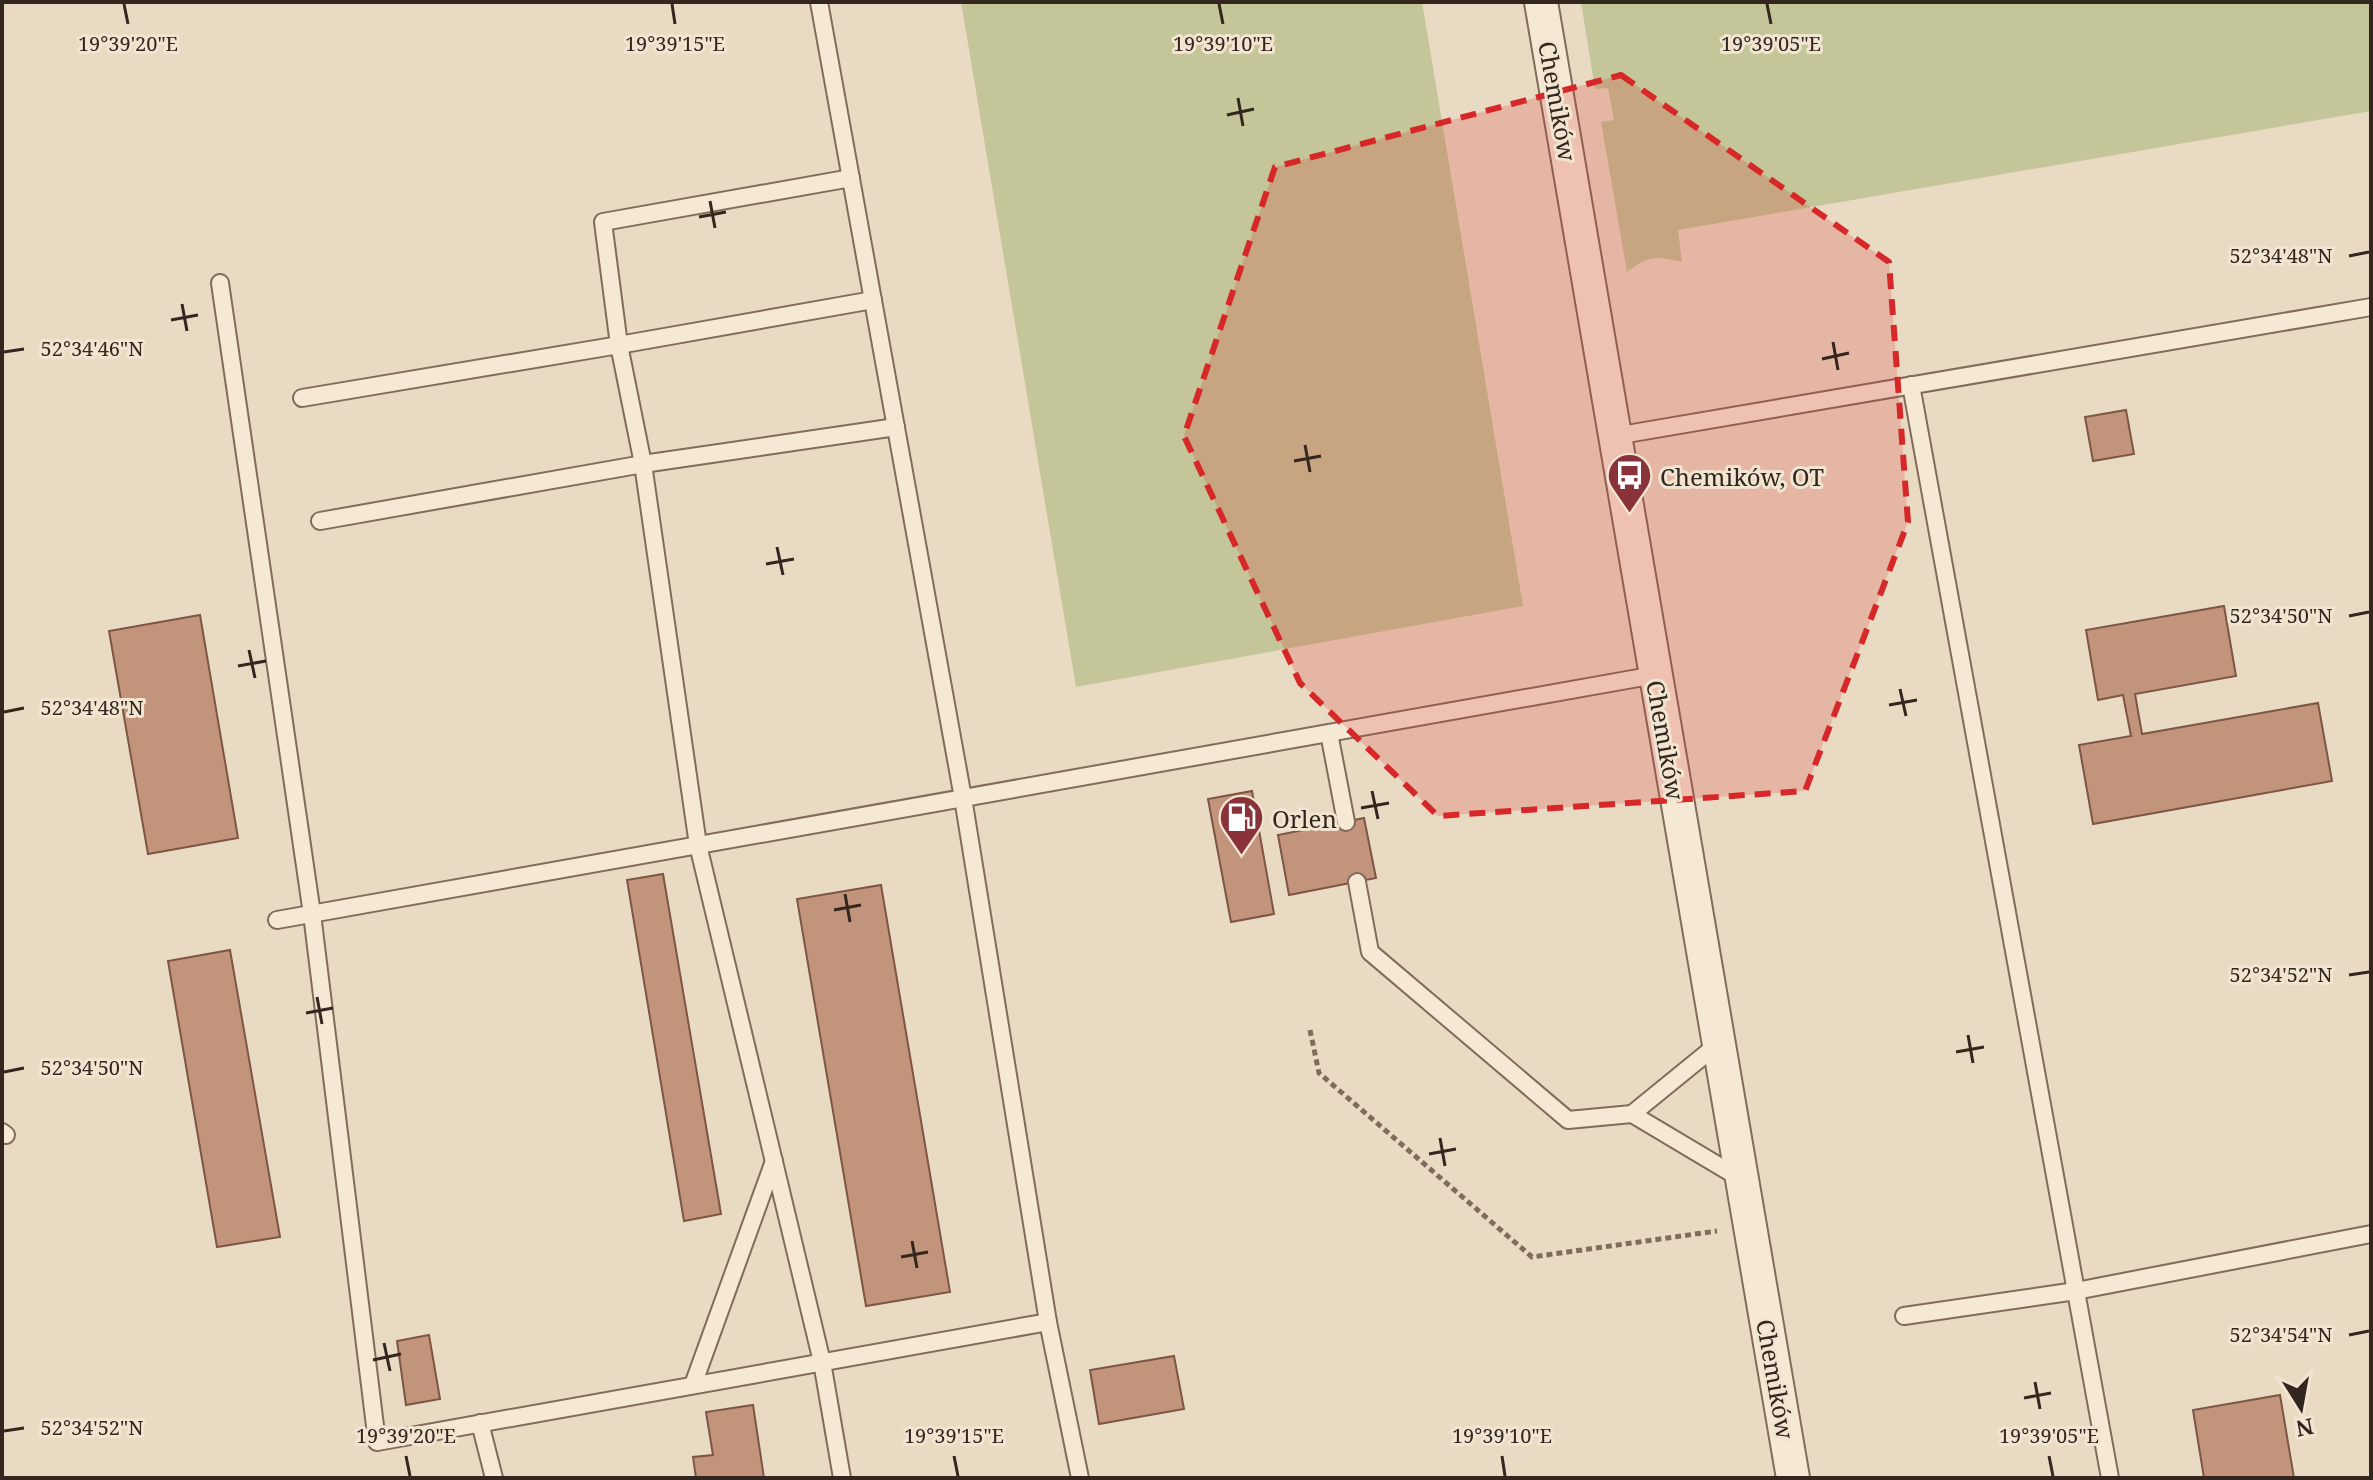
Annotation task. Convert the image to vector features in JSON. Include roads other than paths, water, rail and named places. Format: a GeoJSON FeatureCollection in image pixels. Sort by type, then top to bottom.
{"type":"FeatureCollection","features":[{"type":"Feature","properties":{"kind":"street","name":"Chemików"},"geometry":{"type":"LineString","coordinates":[[1541,2],[1793,1478]]}},
{"type":"Feature","properties":{"kind":"lane"},"geometry":{"type":"LineString","coordinates":[[819,2],[963,798],[1048,1322],[1080,1478]]}},
{"type":"Feature","properties":{"kind":"lane"},"geometry":{"type":"LineString","coordinates":[[842,1478],[822,1362],[698,845],[643,464],[619,345],[603,222],[851,178]]}},
{"type":"Feature","properties":{"kind":"lane"},"geometry":{"type":"LineString","coordinates":[[220,283],[312,914],[377,1442],[1048,1322]]}},
{"type":"Feature","properties":{"kind":"lane"},"geometry":{"type":"LineString","coordinates":[[302,398],[873,300]]}},
{"type":"Feature","properties":{"kind":"lane"},"geometry":{"type":"LineString","coordinates":[[1615,436],[2371,307]]}},
{"type":"Feature","properties":{"kind":"lane"},"geometry":{"type":"LineString","coordinates":[[1911,385],[2110,1478]]}},
{"type":"Feature","properties":{"kind":"lane"},"geometry":{"type":"LineString","coordinates":[[320,521],[643,464],[896,427]]}},
{"type":"Feature","properties":{"kind":"lane"},"geometry":{"type":"LineString","coordinates":[[277,920],[1655,675]]}},
{"type":"Feature","properties":{"kind":"lane"},"geometry":{"type":"LineString","coordinates":[[1329,733],[1346,822]]}},
{"type":"Feature","properties":{"kind":"lane"},"geometry":{"type":"LineString","coordinates":[[1357,882],[1370,952],[1568,1120],[1632,1114],[1718,1044]]}},
{"type":"Feature","properties":{"kind":"lane"},"geometry":{"type":"LineString","coordinates":[[1632,1114],[1742,1180]]}},
{"type":"Feature","properties":{"kind":"lane"},"geometry":{"type":"LineString","coordinates":[[693,1385],[774,1161]]}},
{"type":"Feature","properties":{"kind":"lane"},"geometry":{"type":"LineString","coordinates":[[1904,1316],[2076,1291],[2371,1234]]}},
{"type":"Feature","properties":{"kind":"lane"},"geometry":{"type":"LineString","coordinates":[[480,1423],[494,1478]]}},
{"type":"Feature","properties":{"kind":"place","name":"Chemików, OT"},"geometry":{"type":"Point","coordinates":[1629,515]}},
{"type":"Feature","properties":{"kind":"place","name":"Orlen"},"geometry":{"type":"Point","coordinates":[1241,857]}}]}
